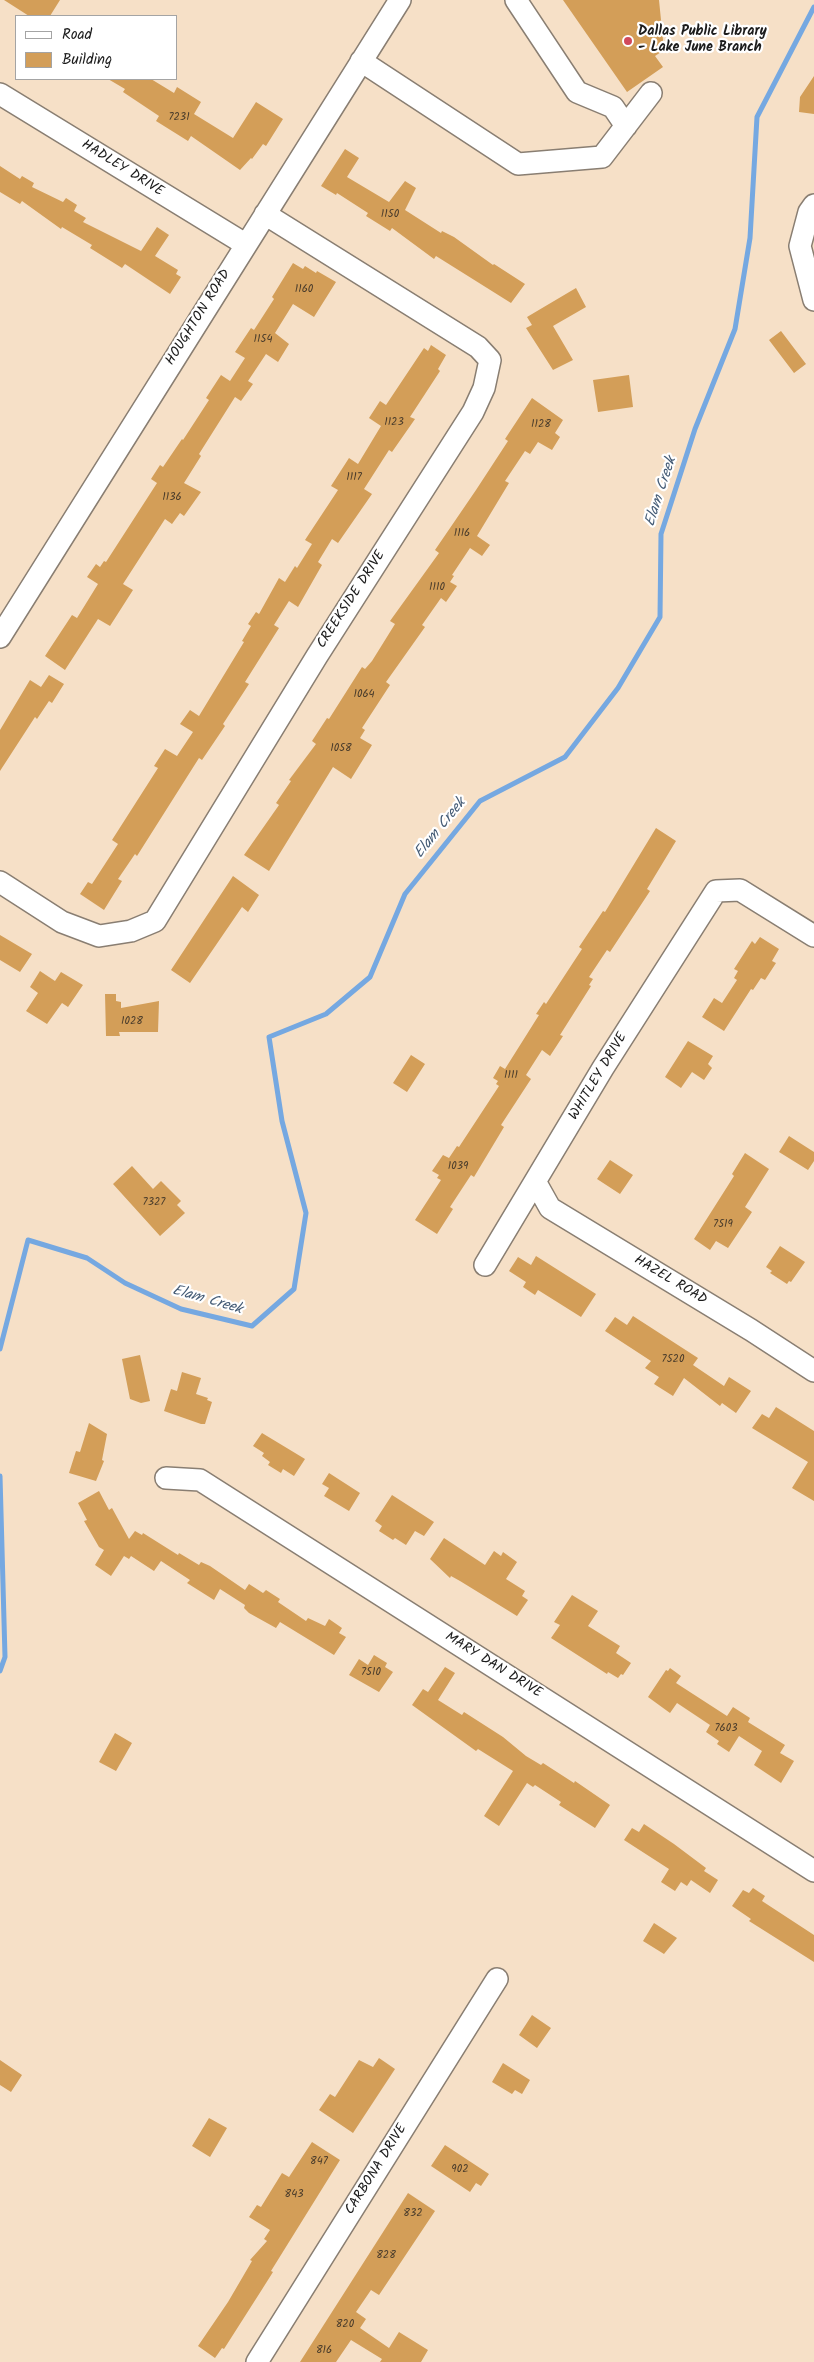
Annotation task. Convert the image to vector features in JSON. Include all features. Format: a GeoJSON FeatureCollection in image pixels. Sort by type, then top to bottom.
{"type":"FeatureCollection","features":[{"type":"Feature","properties":{"kind":"street","name":"HOUGHTON ROAD"},"geometry":{"type":"LineString","coordinates":[[0,637],[245,244],[400,0]]}},
{"type":"Feature","properties":{"kind":"street"},"geometry":{"type":"LineString","coordinates":[[516,0],[577,92],[613,107],[626,126]]}},
{"type":"Feature","properties":{"kind":"street"},"geometry":{"type":"LineString","coordinates":[[361,62],[518,164],[602,157],[651,93]]}},
{"type":"Feature","properties":{"kind":"street","name":"HADLEY DRIVE"},"geometry":{"type":"LineString","coordinates":[[0,94],[245,244]]}},
{"type":"Feature","properties":{"kind":"street"},"geometry":{"type":"LineString","coordinates":[[814,205],[809,212],[800,246],[814,300]]}},
{"type":"Feature","properties":{"kind":"street","name":"CREEKSIDE DRIVE"},"geometry":{"type":"LineString","coordinates":[[0,882],[62,922],[99,936],[131,930],[155,920],[317,656],[473,412],[484,388],[490,360],[478,346],[265,214]]}},
{"type":"Feature","properties":{"kind":"street","name":"WHITLEY DRIVE"},"geometry":{"type":"LineString","coordinates":[[485,1265],[536,1183],[603,1068],[716,891],[740,890],[814,936]]}},
{"type":"Feature","properties":{"kind":"street","name":"HAZEL ROAD"},"geometry":{"type":"LineString","coordinates":[[536,1183],[550,1208],[751,1330],[814,1371]]}},
{"type":"Feature","properties":{"kind":"street","name":"MARY DAN DRIVE"},"geometry":{"type":"LineString","coordinates":[[166,1478],[200,1480],[814,1870]]}},
{"type":"Feature","properties":{"kind":"street","name":"CARBONA DRIVE"},"geometry":{"type":"LineString","coordinates":[[257,2362],[497,1979]]}},
{"type":"Feature","properties":{"kind":"building"},"geometry":{"type":"Polygon","coordinates":[[[4,0],[60,0],[51,15],[27,15],[4,0]]]}},
{"type":"Feature","properties":{"kind":"building","name":"Dallas Public Library - Lake June Branch"},"geometry":{"type":"Polygon","coordinates":[[[563,0],[659,0],[664,50],[655,56],[663,67],[627,92],[563,0]]]}},
{"type":"Feature","properties":{"kind":"building"},"geometry":{"type":"Polygon","coordinates":[[[814,76],[814,114],[799,112],[800,97],[814,76]]]}},
{"type":"Feature","properties":{"kind":"building"},"geometry":{"type":"Polygon","coordinates":[[[110,80],[153,80],[174,93],[177,87],[201,102],[194,114],[233,138],[256,102],[283,119],[266,146],[263,144],[252,159],[240,170],[191,136],[188,141],[156,121],[159,116],[123,92],[125,89],[110,80]]]}},
{"type":"Feature","properties":{"kind":"building"},"geometry":{"type":"Polygon","coordinates":[[[345,149],[359,158],[347,177],[389,202],[405,181],[416,188],[405,210],[441,233],[442,231],[454,237],[493,265],[525,284],[511,303],[436,256],[434,259],[392,228],[390,231],[366,216],[368,213],[337,193],[336,195],[321,186],[345,149]]]}},
{"type":"Feature","properties":{"kind":"building"},"geometry":{"type":"Polygon","coordinates":[[[0,166],[20,179],[22,176],[34,183],[32,187],[63,202],[66,198],[77,205],[74,211],[86,218],[83,222],[141,251],[157,227],[169,235],[155,256],[178,270],[176,274],[181,277],[170,294],[125,264],[122,268],[90,248],[92,245],[62,227],[61,229],[22,201],[20,204],[0,192],[0,166]]]}},
{"type":"Feature","properties":{"kind":"building"},"geometry":{"type":"Polygon","coordinates":[[[293,263],[303,269],[305,266],[316,273],[317,271],[336,282],[314,317],[293,304],[275,333],[289,344],[278,362],[266,354],[248,381],[253,384],[241,401],[235,397],[199,454],[201,456],[184,483],[201,492],[184,516],[180,513],[172,524],[165,519],[123,584],[133,590],[110,626],[98,619],[65,670],[45,656],[72,615],[77,618],[98,584],[87,577],[96,564],[100,567],[104,561],[106,562],[157,483],[151,479],[160,465],[163,467],[183,440],[209,400],[206,398],[221,375],[230,381],[245,358],[235,352],[251,328],[254,330],[274,299],[272,297],[293,263]]]}},
{"type":"Feature","properties":{"kind":"building"},"geometry":{"type":"Polygon","coordinates":[[[576,288],[586,307],[553,326],[573,360],[553,370],[526,328],[532,325],[527,317],[576,288]]]}},
{"type":"Feature","properties":{"kind":"building"},"geometry":{"type":"Polygon","coordinates":[[[781,331],[806,364],[794,373],[769,340],[781,331]]]}},
{"type":"Feature","properties":{"kind":"building"},"geometry":{"type":"Polygon","coordinates":[[[431,345],[446,355],[438,369],[440,371],[410,417],[415,419],[392,452],[389,450],[364,489],[372,494],[338,543],[332,539],[318,562],[322,565],[298,607],[289,601],[274,625],[279,628],[245,682],[249,684],[223,724],[225,726],[202,760],[199,758],[137,856],[135,854],[118,879],[122,881],[104,910],[80,894],[88,882],[92,884],[118,844],[112,840],[158,768],[154,766],[165,749],[177,756],[193,732],[180,724],[190,710],[199,716],[244,642],[242,641],[251,626],[248,624],[256,612],[259,614],[279,578],[285,582],[295,566],[297,568],[312,544],[305,540],[338,490],[331,486],[349,458],[358,464],[381,426],[369,418],[380,401],[386,405],[424,348],[428,351],[431,345]]]}},
{"type":"Feature","properties":{"kind":"building"},"geometry":{"type":"Polygon","coordinates":[[[629,375],[633,407],[598,412],[593,380],[629,375]]]}},
{"type":"Feature","properties":{"kind":"building"},"geometry":{"type":"Polygon","coordinates":[[[532,398],[563,420],[555,433],[560,437],[552,450],[538,442],[530,454],[525,451],[505,481],[509,483],[477,536],[490,545],[482,556],[470,548],[452,575],[454,576],[450,582],[457,586],[446,602],[441,598],[422,625],[425,627],[386,682],[390,685],[362,728],[365,730],[360,738],[372,745],[351,779],[333,767],[269,871],[244,855],[279,805],[276,803],[291,781],[289,780],[316,744],[312,741],[327,718],[329,719],[362,667],[365,669],[372,661],[395,624],[390,621],[439,553],[435,550],[508,441],[505,439],[532,398]]]}},
{"type":"Feature","properties":{"kind":"building"},"geometry":{"type":"Polygon","coordinates":[[[49,675],[64,684],[52,703],[49,701],[37,719],[35,717],[0,771],[0,730],[30,680],[41,687],[49,675]]]}},
{"type":"Feature","properties":{"kind":"building"},"geometry":{"type":"Polygon","coordinates":[[[656,828],[676,841],[647,889],[650,891],[610,952],[607,950],[589,977],[593,979],[589,985],[591,986],[560,1035],[563,1036],[550,1056],[542,1050],[526,1075],[531,1079],[501,1125],[504,1127],[474,1177],[471,1175],[450,1207],[453,1209],[437,1234],[415,1220],[441,1180],[437,1178],[439,1175],[432,1171],[443,1155],[449,1158],[457,1146],[459,1147],[499,1086],[496,1084],[498,1081],[493,1078],[500,1066],[505,1069],[539,1015],[536,1014],[544,1002],[546,1004],[582,949],[579,947],[603,911],[605,912],[656,828]]]}},
{"type":"Feature","properties":{"kind":"building"},"geometry":{"type":"Polygon","coordinates":[[[233,876],[259,895],[248,912],[242,907],[190,983],[171,970],[233,876]]]}},
{"type":"Feature","properties":{"kind":"building"},"geometry":{"type":"Polygon","coordinates":[[[0,935],[32,954],[20,972],[0,960],[0,935]]]}},
{"type":"Feature","properties":{"kind":"building"},"geometry":{"type":"Polygon","coordinates":[[[760,937],[779,949],[772,961],[776,963],[765,980],[761,978],[753,990],[751,989],[724,1031],[702,1017],[714,998],[722,1003],[737,980],[734,978],[738,971],[734,969],[752,941],[755,944],[760,937]]]}},
{"type":"Feature","properties":{"kind":"building"},"geometry":{"type":"Polygon","coordinates":[[[40,971],[55,981],[61,972],[83,985],[68,1007],[62,1003],[47,1024],[26,1011],[38,993],[30,987],[40,971]]]}},
{"type":"Feature","properties":{"kind":"building"},"geometry":{"type":"Polygon","coordinates":[[[105,994],[116,994],[116,1001],[121,1002],[121,1008],[159,1001],[158,1032],[119,1032],[120,1036],[106,1036],[105,994]]]}},
{"type":"Feature","properties":{"kind":"building"},"geometry":{"type":"Polygon","coordinates":[[[688,1041],[713,1056],[708,1064],[712,1068],[704,1080],[692,1072],[681,1088],[665,1077],[688,1041]]]}},
{"type":"Feature","properties":{"kind":"building"},"geometry":{"type":"Polygon","coordinates":[[[411,1055],[425,1064],[407,1092],[393,1083],[411,1055]]]}},
{"type":"Feature","properties":{"kind":"building"},"geometry":{"type":"Polygon","coordinates":[[[789,1136],[814,1152],[814,1161],[808,1170],[779,1152],[789,1136]]]}},
{"type":"Feature","properties":{"kind":"building"},"geometry":{"type":"Polygon","coordinates":[[[745,1153],[769,1169],[745,1207],[752,1212],[728,1248],[716,1241],[710,1250],[694,1239],[734,1176],[732,1174],[745,1153]]]}},
{"type":"Feature","properties":{"kind":"building"},"geometry":{"type":"Polygon","coordinates":[[[610,1160],[633,1175],[620,1194],[597,1179],[610,1160]]]}},
{"type":"Feature","properties":{"kind":"building"},"geometry":{"type":"Polygon","coordinates":[[[132,1166],[153,1189],[161,1181],[181,1201],[177,1205],[185,1213],[160,1236],[113,1184],[132,1166]]]}},
{"type":"Feature","properties":{"kind":"building"},"geometry":{"type":"Polygon","coordinates":[[[780,1246],[805,1262],[791,1282],[789,1281],[787,1284],[770,1273],[772,1271],[766,1267],[780,1246]]]}},
{"type":"Feature","properties":{"kind":"building"},"geometry":{"type":"Polygon","coordinates":[[[536,1256],[596,1294],[581,1317],[538,1290],[535,1295],[523,1287],[526,1282],[509,1271],[518,1257],[531,1265],[536,1256]]]}},
{"type":"Feature","properties":{"kind":"building"},"geometry":{"type":"Polygon","coordinates":[[[633,1316],[698,1358],[693,1365],[724,1386],[729,1377],[751,1391],[736,1413],[722,1403],[720,1406],[684,1378],[673,1396],[654,1384],[659,1377],[645,1368],[651,1361],[605,1331],[615,1317],[627,1325],[633,1316]]]}},
{"type":"Feature","properties":{"kind":"building"},"geometry":{"type":"Polygon","coordinates":[[[140,1355],[150,1401],[141,1403],[130,1399],[122,1359],[140,1355]]]}},
{"type":"Feature","properties":{"kind":"building"},"geometry":{"type":"Polygon","coordinates":[[[182,1372],[201,1378],[196,1394],[208,1398],[207,1400],[212,1402],[205,1424],[164,1411],[171,1389],[177,1391],[182,1372]]]}},
{"type":"Feature","properties":{"kind":"building"},"geometry":{"type":"Polygon","coordinates":[[[776,1407],[814,1431],[814,1501],[792,1488],[808,1462],[752,1428],[762,1414],[769,1418],[776,1407]]]}},
{"type":"Feature","properties":{"kind":"building"},"geometry":{"type":"Polygon","coordinates":[[[89,1423],[107,1434],[102,1460],[104,1461],[96,1481],[69,1473],[76,1451],[80,1452],[89,1423]]]}},
{"type":"Feature","properties":{"kind":"building"},"geometry":{"type":"Polygon","coordinates":[[[262,1433],[305,1459],[294,1476],[283,1469],[281,1473],[268,1465],[270,1462],[262,1456],[264,1453],[253,1446],[262,1433]]]}},
{"type":"Feature","properties":{"kind":"building"},"geometry":{"type":"Polygon","coordinates":[[[329,1473],[360,1493],[349,1511],[324,1496],[329,1488],[322,1484],[329,1473]]]}},
{"type":"Feature","properties":{"kind":"building"},"geometry":{"type":"Polygon","coordinates":[[[99,1491],[109,1510],[112,1508],[129,1539],[135,1531],[142,1535],[143,1533],[178,1555],[179,1553],[199,1565],[201,1562],[210,1566],[245,1590],[249,1584],[263,1593],[266,1590],[280,1599],[278,1602],[306,1621],[308,1618],[325,1626],[329,1619],[342,1628],[339,1633],[346,1637],[334,1655],[280,1622],[276,1628],[249,1613],[244,1608],[245,1605],[220,1589],[214,1600],[187,1583],[190,1580],[161,1561],[154,1571],[131,1556],[129,1559],[124,1556],[111,1576],[95,1565],[104,1550],[99,1547],[84,1521],[87,1520],[78,1503],[99,1491]]]}},
{"type":"Feature","properties":{"kind":"building"},"geometry":{"type":"Polygon","coordinates":[[[392,1495],[434,1522],[424,1536],[415,1531],[406,1545],[395,1538],[393,1540],[379,1531],[382,1526],[375,1521],[392,1495]]]}},
{"type":"Feature","properties":{"kind":"building"},"geometry":{"type":"Polygon","coordinates":[[[444,1538],[485,1565],[494,1551],[501,1556],[503,1552],[517,1562],[506,1579],[525,1591],[522,1596],[528,1600],[517,1616],[460,1581],[451,1576],[450,1578],[430,1559],[444,1538]]]}},
{"type":"Feature","properties":{"kind":"building"},"geometry":{"type":"Polygon","coordinates":[[[572,1595],[598,1611],[588,1626],[620,1646],[616,1653],[631,1663],[623,1675],[621,1674],[618,1678],[608,1672],[607,1674],[551,1638],[560,1625],[554,1622],[572,1595]]]}},
{"type":"Feature","properties":{"kind":"building"},"geometry":{"type":"Polygon","coordinates":[[[374,1655],[387,1663],[385,1667],[393,1672],[379,1692],[349,1675],[359,1659],[368,1665],[374,1655]]]}},
{"type":"Feature","properties":{"kind":"building"},"geometry":{"type":"Polygon","coordinates":[[[445,1667],[455,1673],[438,1700],[462,1715],[464,1712],[503,1737],[526,1756],[541,1765],[543,1763],[574,1783],[575,1781],[610,1805],[595,1828],[559,1805],[561,1802],[535,1785],[533,1787],[527,1783],[499,1826],[484,1816],[513,1771],[478,1749],[476,1751],[412,1705],[423,1689],[428,1692],[445,1667]]]}},
{"type":"Feature","properties":{"kind":"building"},"geometry":{"type":"Polygon","coordinates":[[[670,1668],[681,1676],[676,1683],[727,1716],[733,1707],[750,1718],[748,1722],[785,1745],[780,1753],[794,1761],[781,1783],[754,1765],[762,1751],[739,1736],[729,1752],[717,1744],[719,1741],[706,1732],[710,1725],[677,1703],[670,1713],[648,1697],[666,1670],[668,1671],[670,1668]]]}},
{"type":"Feature","properties":{"kind":"building"},"geometry":{"type":"Polygon","coordinates":[[[115,1733],[132,1743],[116,1771],[99,1762],[115,1733]]]}},
{"type":"Feature","properties":{"kind":"building"},"geometry":{"type":"Polygon","coordinates":[[[644,1824],[706,1868],[704,1871],[718,1880],[710,1893],[691,1880],[687,1886],[681,1882],[675,1891],[661,1882],[669,1869],[624,1840],[632,1828],[639,1832],[644,1824]]]}},
{"type":"Feature","properties":{"kind":"building"},"geometry":{"type":"Polygon","coordinates":[[[753,1888],[765,1896],[762,1901],[814,1935],[814,1962],[749,1921],[751,1919],[732,1906],[743,1890],[749,1893],[753,1888]]]}},
{"type":"Feature","properties":{"kind":"building"},"geometry":{"type":"Polygon","coordinates":[[[654,1923],[677,1938],[664,1954],[643,1941],[654,1923]]]}},
{"type":"Feature","properties":{"kind":"building"},"geometry":{"type":"Polygon","coordinates":[[[532,2015],[551,2028],[537,2048],[519,2035],[532,2015]]]}},
{"type":"Feature","properties":{"kind":"building"},"geometry":{"type":"Polygon","coordinates":[[[379,2058],[395,2069],[353,2133],[319,2110],[330,2094],[335,2097],[359,2060],[373,2067],[379,2058]]]}},
{"type":"Feature","properties":{"kind":"building"},"geometry":{"type":"Polygon","coordinates":[[[0,2060],[22,2075],[11,2092],[0,2085],[0,2060]]]}},
{"type":"Feature","properties":{"kind":"building"},"geometry":{"type":"Polygon","coordinates":[[[503,2063],[530,2080],[522,2094],[515,2090],[512,2094],[492,2082],[503,2063]]]}},
{"type":"Feature","properties":{"kind":"building"},"geometry":{"type":"Polygon","coordinates":[[[209,2118],[227,2128],[210,2157],[192,2146],[209,2118]]]}},
{"type":"Feature","properties":{"kind":"building"},"geometry":{"type":"Polygon","coordinates":[[[312,2142],[340,2160],[271,2271],[273,2272],[224,2349],[222,2348],[215,2358],[198,2346],[228,2302],[252,2261],[250,2260],[267,2241],[264,2239],[270,2230],[249,2217],[257,2205],[261,2207],[282,2173],[289,2177],[312,2142]]]}},
{"type":"Feature","properties":{"kind":"building"},"geometry":{"type":"Polygon","coordinates":[[[445,2145],[489,2174],[481,2186],[476,2183],[470,2192],[431,2166],[445,2145]]]}},
{"type":"Feature","properties":{"kind":"building"},"geometry":{"type":"Polygon","coordinates":[[[408,2193],[435,2211],[379,2295],[371,2290],[356,2312],[366,2319],[360,2328],[389,2348],[399,2332],[428,2350],[421,2362],[380,2362],[382,2359],[351,2340],[336,2362],[300,2362],[408,2193]]]}},
{"type":"Feature","properties":{"kind":"waterway","name":"Elam Creek"},"geometry":{"type":"LineString","coordinates":[[0,1349],[28,1240],[87,1258],[125,1283],[181,1309],[252,1326],[294,1289],[306,1213],[282,1121],[269,1037],[326,1014],[370,977],[405,894],[480,801],[565,757],[618,688],[660,617],[661,534],[695,429],[735,329],[750,238],[757,117],[814,7]]}},
{"type":"Feature","properties":{"kind":"waterway","name":"Elam Creek"},"geometry":{"type":"LineString","coordinates":[[0,1476],[5,1657],[0,1671]]}},
{"type":"Feature","properties":{"kind":"place","name":"Dallas Public Library - Lake June Branch"},"geometry":{"type":"Point","coordinates":[628,41]}}]}
